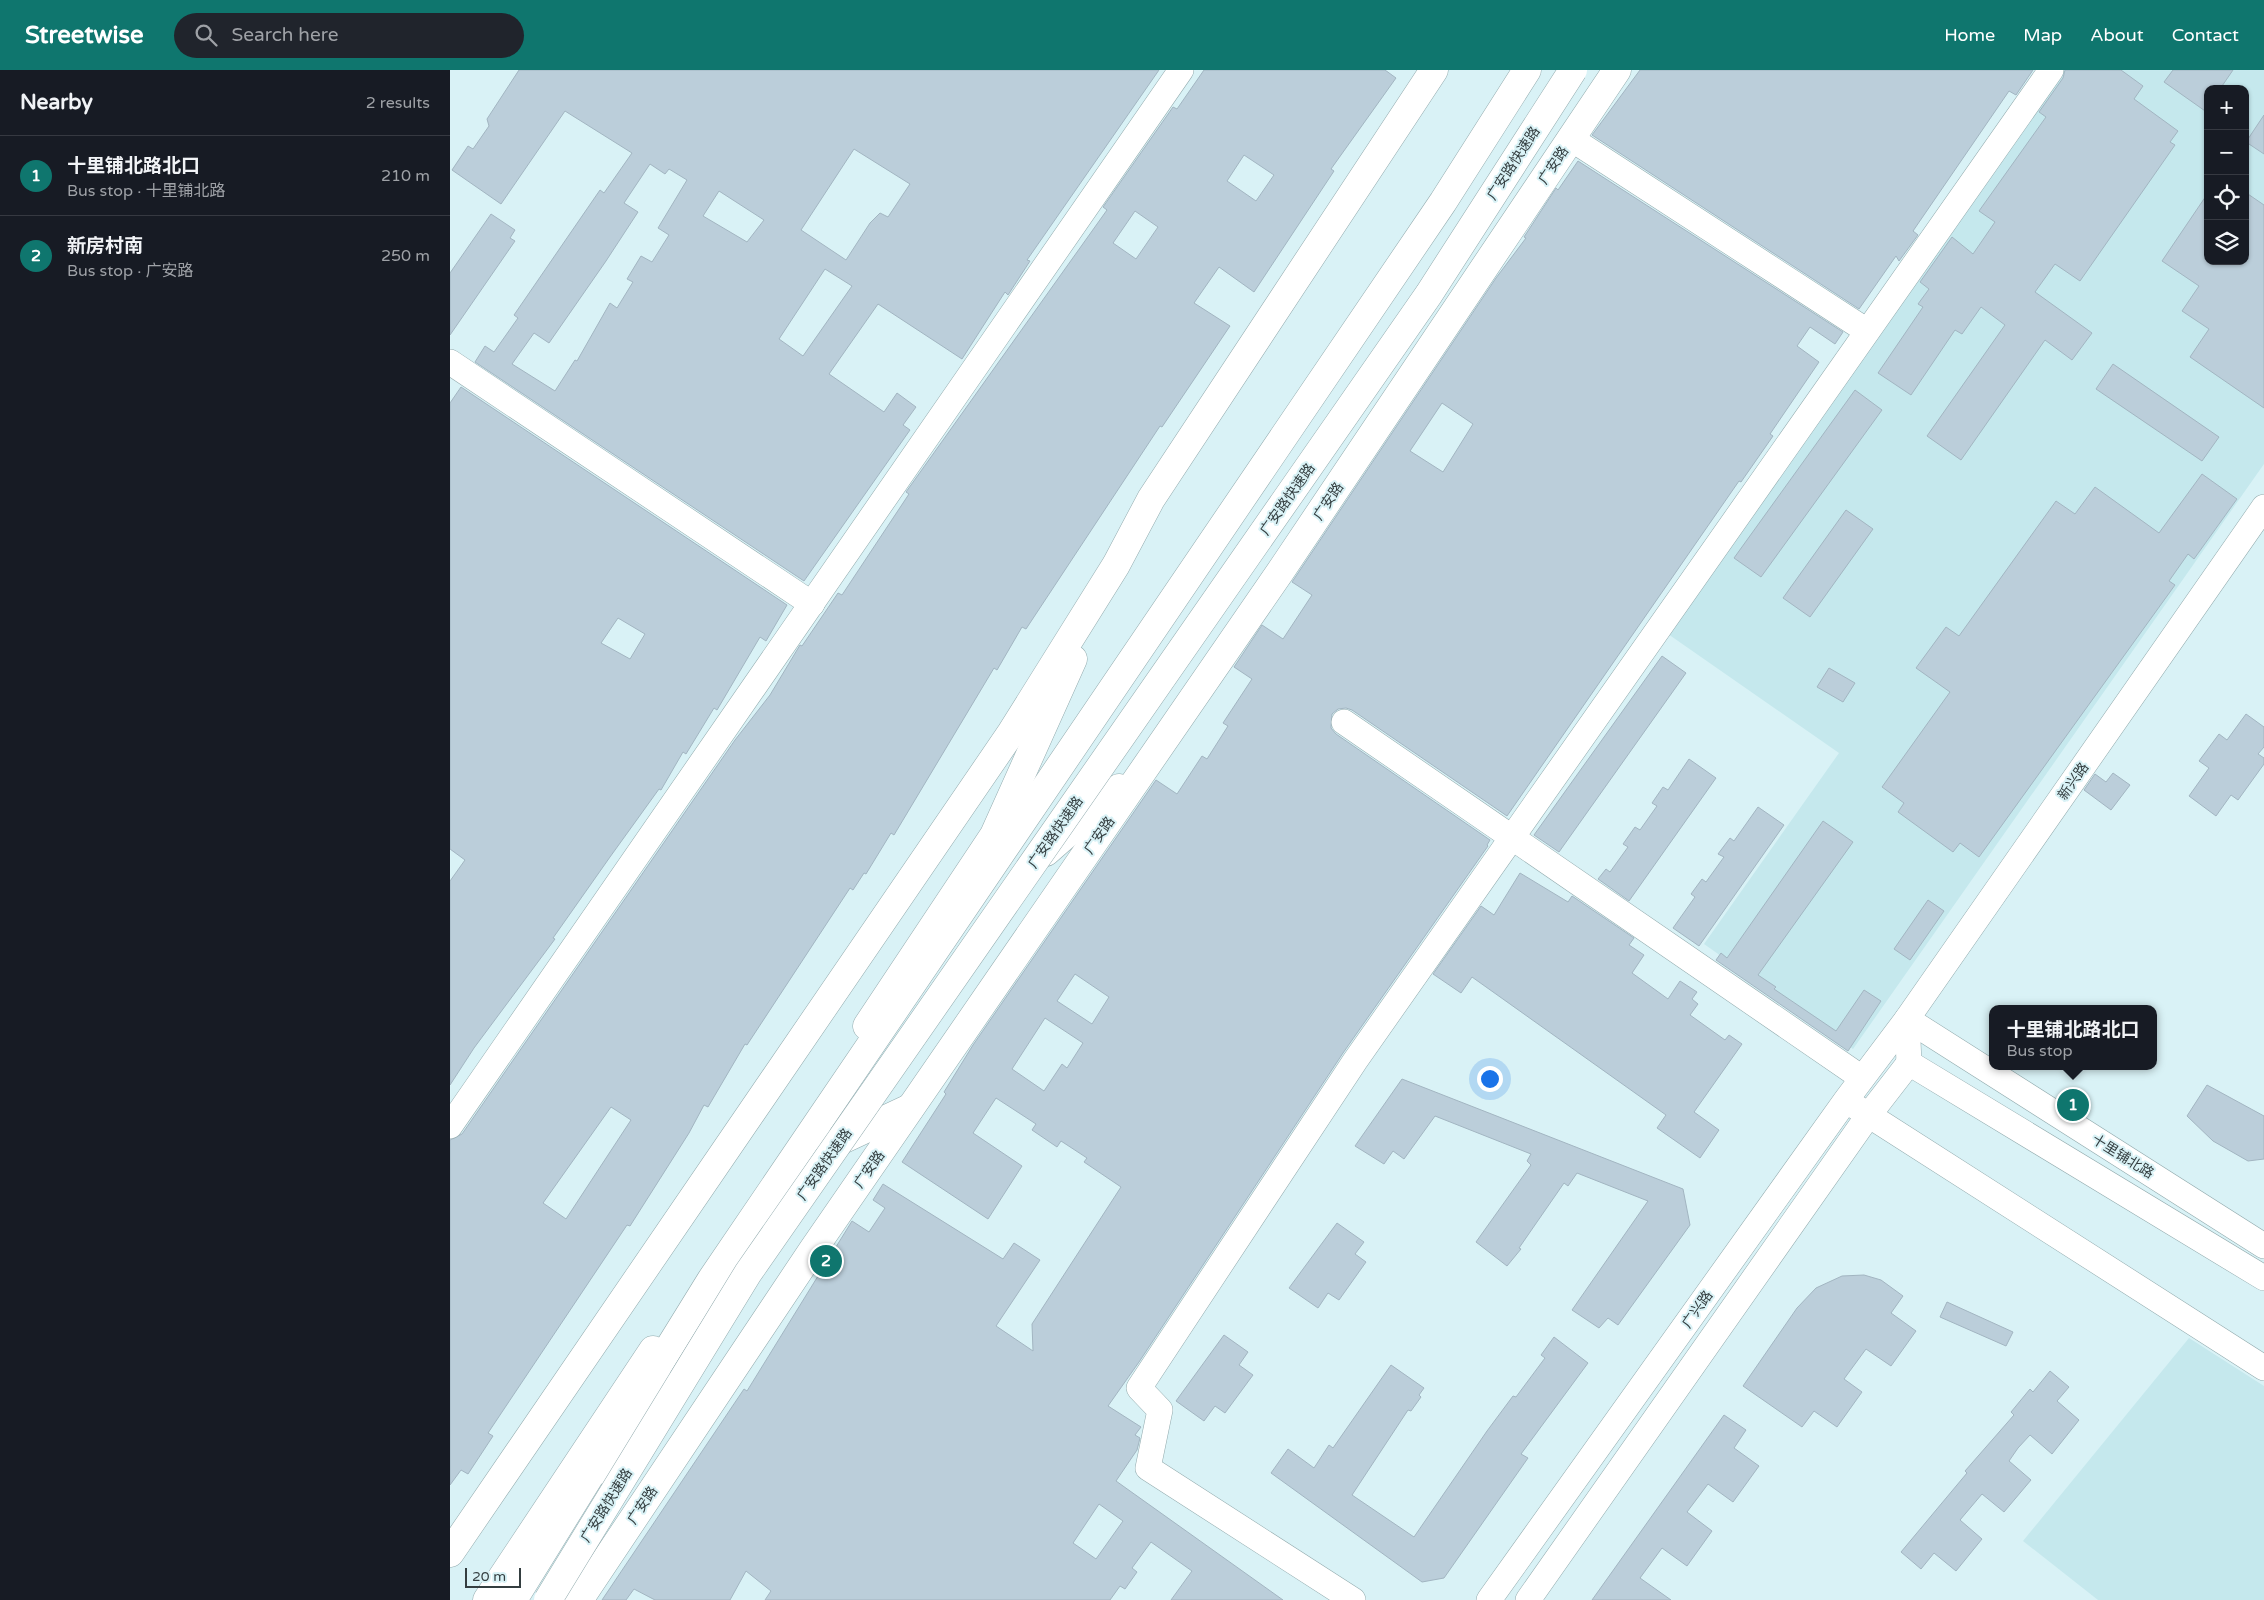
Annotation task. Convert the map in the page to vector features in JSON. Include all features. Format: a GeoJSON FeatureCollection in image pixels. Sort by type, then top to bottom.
{"type":"FeatureCollection","features":[{"type":"Feature","properties":{"kind":"main road"},"geometry":{"type":"LineString","coordinates":[[450,1553],[1010,733],[1116,565],[1152,500],[1434,70]]}},
{"type":"Feature","properties":{"kind":"main road","name":"广安路快速路"},"geometry":{"type":"LineString","coordinates":[[512,1600],[711,1280],[1444,202],[1527,70]]}},
{"type":"Feature","properties":{"kind":"main road","name":"广安路快速路"},"geometry":{"type":"LineString","coordinates":[[548,1600],[748,1273],[1429,294],[1573,70]]}},
{"type":"Feature","properties":{"kind":"main road","name":"广安路"},"geometry":{"type":"LineString","coordinates":[[579,1600],[910,1108],[1286,564],[1617,70]]}},
{"type":"Feature","properties":{"kind":"main road"},"geometry":{"type":"LineString","coordinates":[[487,1600],[994,834],[1116,565]]}},
{"type":"Feature","properties":{"kind":"main road"},"geometry":{"type":"LineString","coordinates":[[520,1600],[1000,892],[1149,762]]}},
{"type":"Feature","properties":{"kind":"main road"},"geometry":{"type":"LineString","coordinates":[[827,1147],[910,1108]]}},
{"type":"Feature","properties":{"kind":"street"},"geometry":{"type":"LineString","coordinates":[[450,1126],[1181,70]]}},
{"type":"Feature","properties":{"kind":"street"},"geometry":{"type":"LineString","coordinates":[[1353,1600],[1148,1468],[1160,1410],[1139,1388],[1355,1061],[2051,70]]}},
{"type":"Feature","properties":{"kind":"street"},"geometry":{"type":"LineString","coordinates":[[1570,138],[1867,331]]}},
{"type":"Feature","properties":{"kind":"street"},"geometry":{"type":"LineString","coordinates":[[450,362],[812,604]]}},
{"type":"Feature","properties":{"kind":"street","name":"新兴路"},"geometry":{"type":"LineString","coordinates":[[1907,1019],[2264,507]]}},
{"type":"Feature","properties":{"kind":"street"},"geometry":{"type":"LineString","coordinates":[[1344,722],[1510,838],[1862,1078]]}},
{"type":"Feature","properties":{"kind":"street"},"geometry":{"type":"LineString","coordinates":[[1907,1019],[1909,1063],[2264,1278]]}},
{"type":"Feature","properties":{"kind":"street","name":"广兴路"},"geometry":{"type":"LineString","coordinates":[[1489,1600],[1846,1100],[1907,1019]]}},
{"type":"Feature","properties":{"kind":"street","name":"十里铺北路"},"geometry":{"type":"LineString","coordinates":[[1907,1019],[2264,1246]]}},
{"type":"Feature","properties":{"kind":"street","name":"广兴路"},"geometry":{"type":"LineString","coordinates":[[1528,1600],[1868,1116],[1909,1063]]}},
{"type":"Feature","properties":{"kind":"street"},"geometry":{"type":"LineString","coordinates":[[1846,1100],[1868,1116],[2264,1368]]}},
{"type":"Feature","properties":{"kind":"shaded area"},"geometry":{"type":"Polygon","coordinates":[[[2064,70],[2264,70],[2264,464],[1853,1049],[1704,944],[1839,753],[1668,634],[2064,70]]]}},
{"type":"Feature","properties":{"kind":"shaded area"},"geometry":{"type":"Polygon","coordinates":[[[2189,1338],[2264,1386],[2264,1600],[2098,1600],[2023,1541],[2189,1338]]]}},
{"type":"Feature","properties":{"kind":"building"},"geometry":{"type":"Polygon","coordinates":[[[519,70],[1159,70],[1027,260],[1030,261],[1008,295],[1005,292],[962,359],[878,304],[829,374],[884,412],[897,393],[916,407],[903,425],[910,430],[804,581],[475,362],[485,346],[494,352],[518,318],[514,315],[600,190],[604,193],[632,153],[565,111],[501,204],[452,170],[468,146],[473,149],[489,126],[487,119],[519,70]],[[854,149],[801,230],[846,260],[870,223],[880,213],[888,217],[910,184],[854,149]],[[650,164],[624,203],[638,212],[549,343],[534,333],[512,364],[555,391],[575,360],[577,361],[610,303],[617,308],[633,282],[627,279],[641,256],[652,262],[669,235],[658,228],[687,180],[669,169],[665,174],[650,164]],[[719,191],[703,216],[747,242],[764,220],[719,191]],[[825,269],[779,339],[803,356],[852,286],[825,269]]]}},
{"type":"Feature","properties":{"kind":"building"},"geometry":{"type":"Polygon","coordinates":[[[1204,70],[1385,70],[1396,78],[1331,169],[1334,171],[1254,292],[1219,267],[1194,303],[1230,326],[1162,427],[1160,426],[1026,629],[1022,627],[997,670],[994,668],[894,835],[891,833],[866,874],[864,873],[853,890],[850,888],[747,1045],[745,1044],[708,1107],[704,1105],[689,1133],[630,1226],[627,1225],[488,1433],[493,1436],[468,1474],[461,1470],[450,1485],[450,1140],[462,1134],[735,740],[770,695],[800,645],[802,646],[838,593],[842,595],[909,494],[906,492],[1107,210],[1103,207],[1173,107],[1177,109],[1204,70]],[[1244,155],[1227,181],[1256,201],[1274,175],[1244,155]],[[1135,211],[1113,243],[1136,259],[1158,227],[1135,211]],[[611,1107],[543,1203],[566,1219],[631,1120],[611,1107]]]}},
{"type":"Feature","properties":{"kind":"building"},"geometry":{"type":"Polygon","coordinates":[[[1640,70],[2033,70],[2016,95],[2009,91],[1913,231],[1918,235],[1899,261],[1896,256],[1859,309],[1592,135],[1640,70]]]}},
{"type":"Feature","properties":{"kind":"building"},"geometry":{"type":"Polygon","coordinates":[[[2065,70],[2121,70],[2143,86],[2134,99],[2178,131],[2170,142],[2175,145],[2080,281],[2055,264],[2035,292],[2092,333],[2072,360],[2045,340],[1961,460],[1927,436],[2005,325],[1981,307],[1962,334],[1955,330],[1911,395],[1878,373],[1923,307],[1918,304],[1929,289],[1920,282],[1952,237],[1973,254],[1995,222],[1979,211],[2046,117],[2039,112],[2063,78],[2065,70]]]}},
{"type":"Feature","properties":{"kind":"building"},"geometry":{"type":"Polygon","coordinates":[[[2173,70],[2233,70],[2223,85],[2204,85],[2204,110],[2164,82],[2173,70]]]}},
{"type":"Feature","properties":{"kind":"building"},"geometry":{"type":"Polygon","coordinates":[[[2264,115],[2264,154],[2249,144],[2249,138],[2264,115]]]}},
{"type":"Feature","properties":{"kind":"building"},"geometry":{"type":"Polygon","coordinates":[[[1578,161],[1843,332],[1835,344],[1810,327],[1797,346],[1819,362],[1770,434],[1773,436],[1741,482],[1739,481],[1507,816],[1352,710],[1346,708],[1338,709],[1332,714],[1331,728],[1336,734],[1490,840],[1488,846],[1343,1053],[1108,1406],[1141,1427],[1135,1435],[1140,1438],[1137,1450],[1116,1481],[1283,1600],[1171,1600],[1192,1571],[1151,1542],[1132,1568],[1137,1572],[1125,1589],[1120,1586],[1110,1600],[765,1600],[771,1591],[746,1571],[730,1600],[655,1600],[634,1589],[626,1600],[602,1600],[744,1389],[747,1391],[852,1221],[869,1232],[885,1208],[873,1200],[883,1184],[1003,1259],[1014,1243],[1040,1260],[996,1326],[1033,1351],[1032,1324],[1121,1187],[1084,1162],[1087,1158],[1061,1141],[1057,1147],[1032,1130],[1036,1124],[996,1098],[973,1133],[1022,1166],[988,1219],[902,1162],[946,1094],[944,1092],[973,1045],[1156,780],[1177,794],[1202,756],[1207,759],[1228,726],[1223,723],[1252,679],[1234,667],[1262,625],[1283,639],[1312,595],[1292,582],[1496,278],[1526,238],[1524,237],[1556,188],[1558,190],[1578,161]],[[1442,403],[1410,451],[1443,472],[1473,424],[1442,403]],[[1075,974],[1057,1001],[1092,1024],[1109,997],[1075,974]],[[1045,1018],[1012,1069],[1044,1091],[1062,1064],[1067,1068],[1083,1043],[1045,1018]],[[1099,1504],[1073,1543],[1096,1559],[1123,1521],[1099,1504]]]}},
{"type":"Feature","properties":{"kind":"building"},"geometry":{"type":"Polygon","coordinates":[[[2249,195],[2264,205],[2264,408],[2190,357],[2209,329],[2182,311],[2199,286],[2162,261],[2204,199],[2204,265],[2249,265],[2249,195]]]}},
{"type":"Feature","properties":{"kind":"building"},"geometry":{"type":"Polygon","coordinates":[[[491,214],[515,230],[510,238],[515,241],[450,335],[450,273],[491,214]]]}},
{"type":"Feature","properties":{"kind":"building"},"geometry":{"type":"Polygon","coordinates":[[[2113,364],[2219,437],[2202,461],[2096,389],[2113,364]]]}},
{"type":"Feature","properties":{"kind":"building"},"geometry":{"type":"Polygon","coordinates":[[[461,387],[787,605],[766,641],[760,637],[717,710],[714,708],[686,754],[683,752],[661,790],[659,789],[610,857],[553,938],[555,939],[474,1048],[450,1085],[450,881],[465,860],[450,849],[450,403],[461,387]],[[618,618],[601,643],[630,659],[645,634],[618,618]]]}},
{"type":"Feature","properties":{"kind":"building"},"geometry":{"type":"Polygon","coordinates":[[[1855,390],[1882,410],[1761,577],[1734,558],[1855,390]]]}},
{"type":"Feature","properties":{"kind":"building"},"geometry":{"type":"Polygon","coordinates":[[[2202,474],[2237,499],[2194,559],[2188,554],[2169,581],[2175,585],[1979,857],[1960,843],[1953,852],[1898,812],[1904,803],[1882,787],[1950,692],[1916,668],[1946,627],[1959,636],[2056,501],[2075,514],[2095,487],[2159,533],[2202,474]]]}},
{"type":"Feature","properties":{"kind":"building"},"geometry":{"type":"Polygon","coordinates":[[[1846,510],[1873,529],[1810,617],[1783,598],[1846,510]]]}},
{"type":"Feature","properties":{"kind":"building"},"geometry":{"type":"Polygon","coordinates":[[[1662,656],[1686,673],[1559,852],[1534,835],[1662,656]]]}},
{"type":"Feature","properties":{"kind":"building"},"geometry":{"type":"Polygon","coordinates":[[[1829,668],[1855,683],[1843,702],[1817,687],[1829,668]]]}},
{"type":"Feature","properties":{"kind":"building"},"geometry":{"type":"Polygon","coordinates":[[[2246,714],[2264,727],[2264,747],[2258,754],[2264,758],[2264,764],[2238,800],[2231,795],[2216,816],[2189,796],[2209,768],[2199,761],[2219,734],[2227,740],[2246,714]]]}},
{"type":"Feature","properties":{"kind":"building"},"geometry":{"type":"Polygon","coordinates":[[[1689,759],[1716,778],[1629,901],[1598,879],[1606,869],[1610,872],[1628,847],[1623,844],[1635,827],[1640,830],[1657,806],[1652,803],[1663,787],[1668,790],[1689,759]]]}},
{"type":"Feature","properties":{"kind":"building"},"geometry":{"type":"Polygon","coordinates":[[[2113,773],[2130,785],[2111,810],[2084,790],[2095,774],[2106,782],[2113,773]]]}},
{"type":"Feature","properties":{"kind":"building"},"geometry":{"type":"Polygon","coordinates":[[[1758,807],[1784,825],[1699,946],[1673,928],[1695,897],[1691,894],[1702,879],[1706,882],[1724,857],[1718,854],[1730,838],[1734,841],[1758,807]]]}},
{"type":"Feature","properties":{"kind":"building"},"geometry":{"type":"Polygon","coordinates":[[[1823,821],[1853,842],[1758,975],[1776,987],[1774,989],[1836,1031],[1864,990],[1881,1001],[1848,1051],[1716,960],[1721,953],[1727,958],[1823,821]]]}},
{"type":"Feature","properties":{"kind":"building"},"geometry":{"type":"Polygon","coordinates":[[[1520,873],[1568,902],[1572,896],[1634,938],[1629,945],[1644,955],[1632,973],[1668,999],[1680,981],[1697,992],[1692,999],[1698,1004],[1690,1015],[1725,1040],[1729,1035],[1742,1044],[1694,1112],[1719,1130],[1700,1158],[1657,1128],[1666,1115],[1472,977],[1461,993],[1433,974],[1481,906],[1494,915],[1520,873]]]}},
{"type":"Feature","properties":{"kind":"building"},"geometry":{"type":"Polygon","coordinates":[[[1928,900],[1944,911],[1910,960],[1894,949],[1928,900]]]}},
{"type":"Feature","properties":{"kind":"building"},"geometry":{"type":"Polygon","coordinates":[[[1402,1079],[1683,1189],[1690,1225],[1618,1325],[1608,1318],[1599,1328],[1572,1310],[1648,1201],[1577,1173],[1568,1186],[1564,1183],[1519,1248],[1521,1249],[1507,1266],[1476,1242],[1531,1165],[1527,1161],[1531,1154],[1435,1116],[1404,1159],[1393,1151],[1384,1164],[1355,1146],[1402,1079]]]}},
{"type":"Feature","properties":{"kind":"building"},"geometry":{"type":"Polygon","coordinates":[[[2207,1085],[2264,1116],[2264,1159],[2248,1161],[2213,1141],[2187,1116],[2207,1085]]]}},
{"type":"Feature","properties":{"kind":"building"},"geometry":{"type":"Polygon","coordinates":[[[1337,1223],[1364,1242],[1355,1254],[1366,1262],[1339,1300],[1328,1293],[1318,1308],[1289,1288],[1337,1223]]]}},
{"type":"Feature","properties":{"kind":"building"},"geometry":{"type":"Polygon","coordinates":[[[1864,1275],[1881,1280],[1903,1296],[1891,1313],[1916,1331],[1891,1366],[1866,1349],[1844,1379],[1862,1392],[1837,1427],[1814,1411],[1802,1427],[1743,1386],[1797,1308],[1816,1288],[1842,1276],[1864,1275]]]}},
{"type":"Feature","properties":{"kind":"building"},"geometry":{"type":"Polygon","coordinates":[[[1947,1302],[2013,1332],[2006,1346],[1940,1317],[1947,1302]]]}},
{"type":"Feature","properties":{"kind":"building"},"geometry":{"type":"Polygon","coordinates":[[[1224,1335],[1248,1352],[1239,1365],[1253,1375],[1225,1413],[1215,1406],[1204,1421],[1176,1401],[1224,1335]]]}},
{"type":"Feature","properties":{"kind":"building"},"geometry":{"type":"Polygon","coordinates":[[[1554,1337],[1588,1363],[1521,1454],[1528,1458],[1444,1578],[1422,1582],[1271,1473],[1288,1449],[1314,1468],[1329,1445],[1333,1448],[1391,1365],[1424,1388],[1419,1395],[1421,1397],[1411,1411],[1408,1410],[1352,1495],[1414,1537],[1487,1431],[1513,1396],[1516,1397],[1545,1358],[1541,1355],[1554,1337]]]}},
{"type":"Feature","properties":{"kind":"building"},"geometry":{"type":"Polygon","coordinates":[[[2050,1371],[2069,1387],[2057,1401],[2079,1420],[2052,1454],[2030,1435],[2018,1448],[2009,1461],[2031,1480],[2004,1512],[1982,1494],[1960,1520],[1982,1539],[1956,1571],[1934,1553],[1921,1569],[1901,1552],[1967,1473],[1965,1471],[2014,1415],[2011,1412],[2030,1389],[2033,1392],[2050,1371]]]}},
{"type":"Feature","properties":{"kind":"building"},"geometry":{"type":"Polygon","coordinates":[[[1724,1415],[1746,1430],[1734,1448],[1759,1466],[1733,1502],[1708,1484],[1687,1512],[1712,1531],[1687,1566],[1662,1548],[1640,1578],[1671,1600],[1592,1600],[1724,1415]]]}},
{"type":"Feature","properties":{"kind":"place","name":"十里铺北路北口"},"geometry":{"type":"Point","coordinates":[2073,1105]}},
{"type":"Feature","properties":{"kind":"place","name":"新房村南"},"geometry":{"type":"Point","coordinates":[826,1261]}}]}
